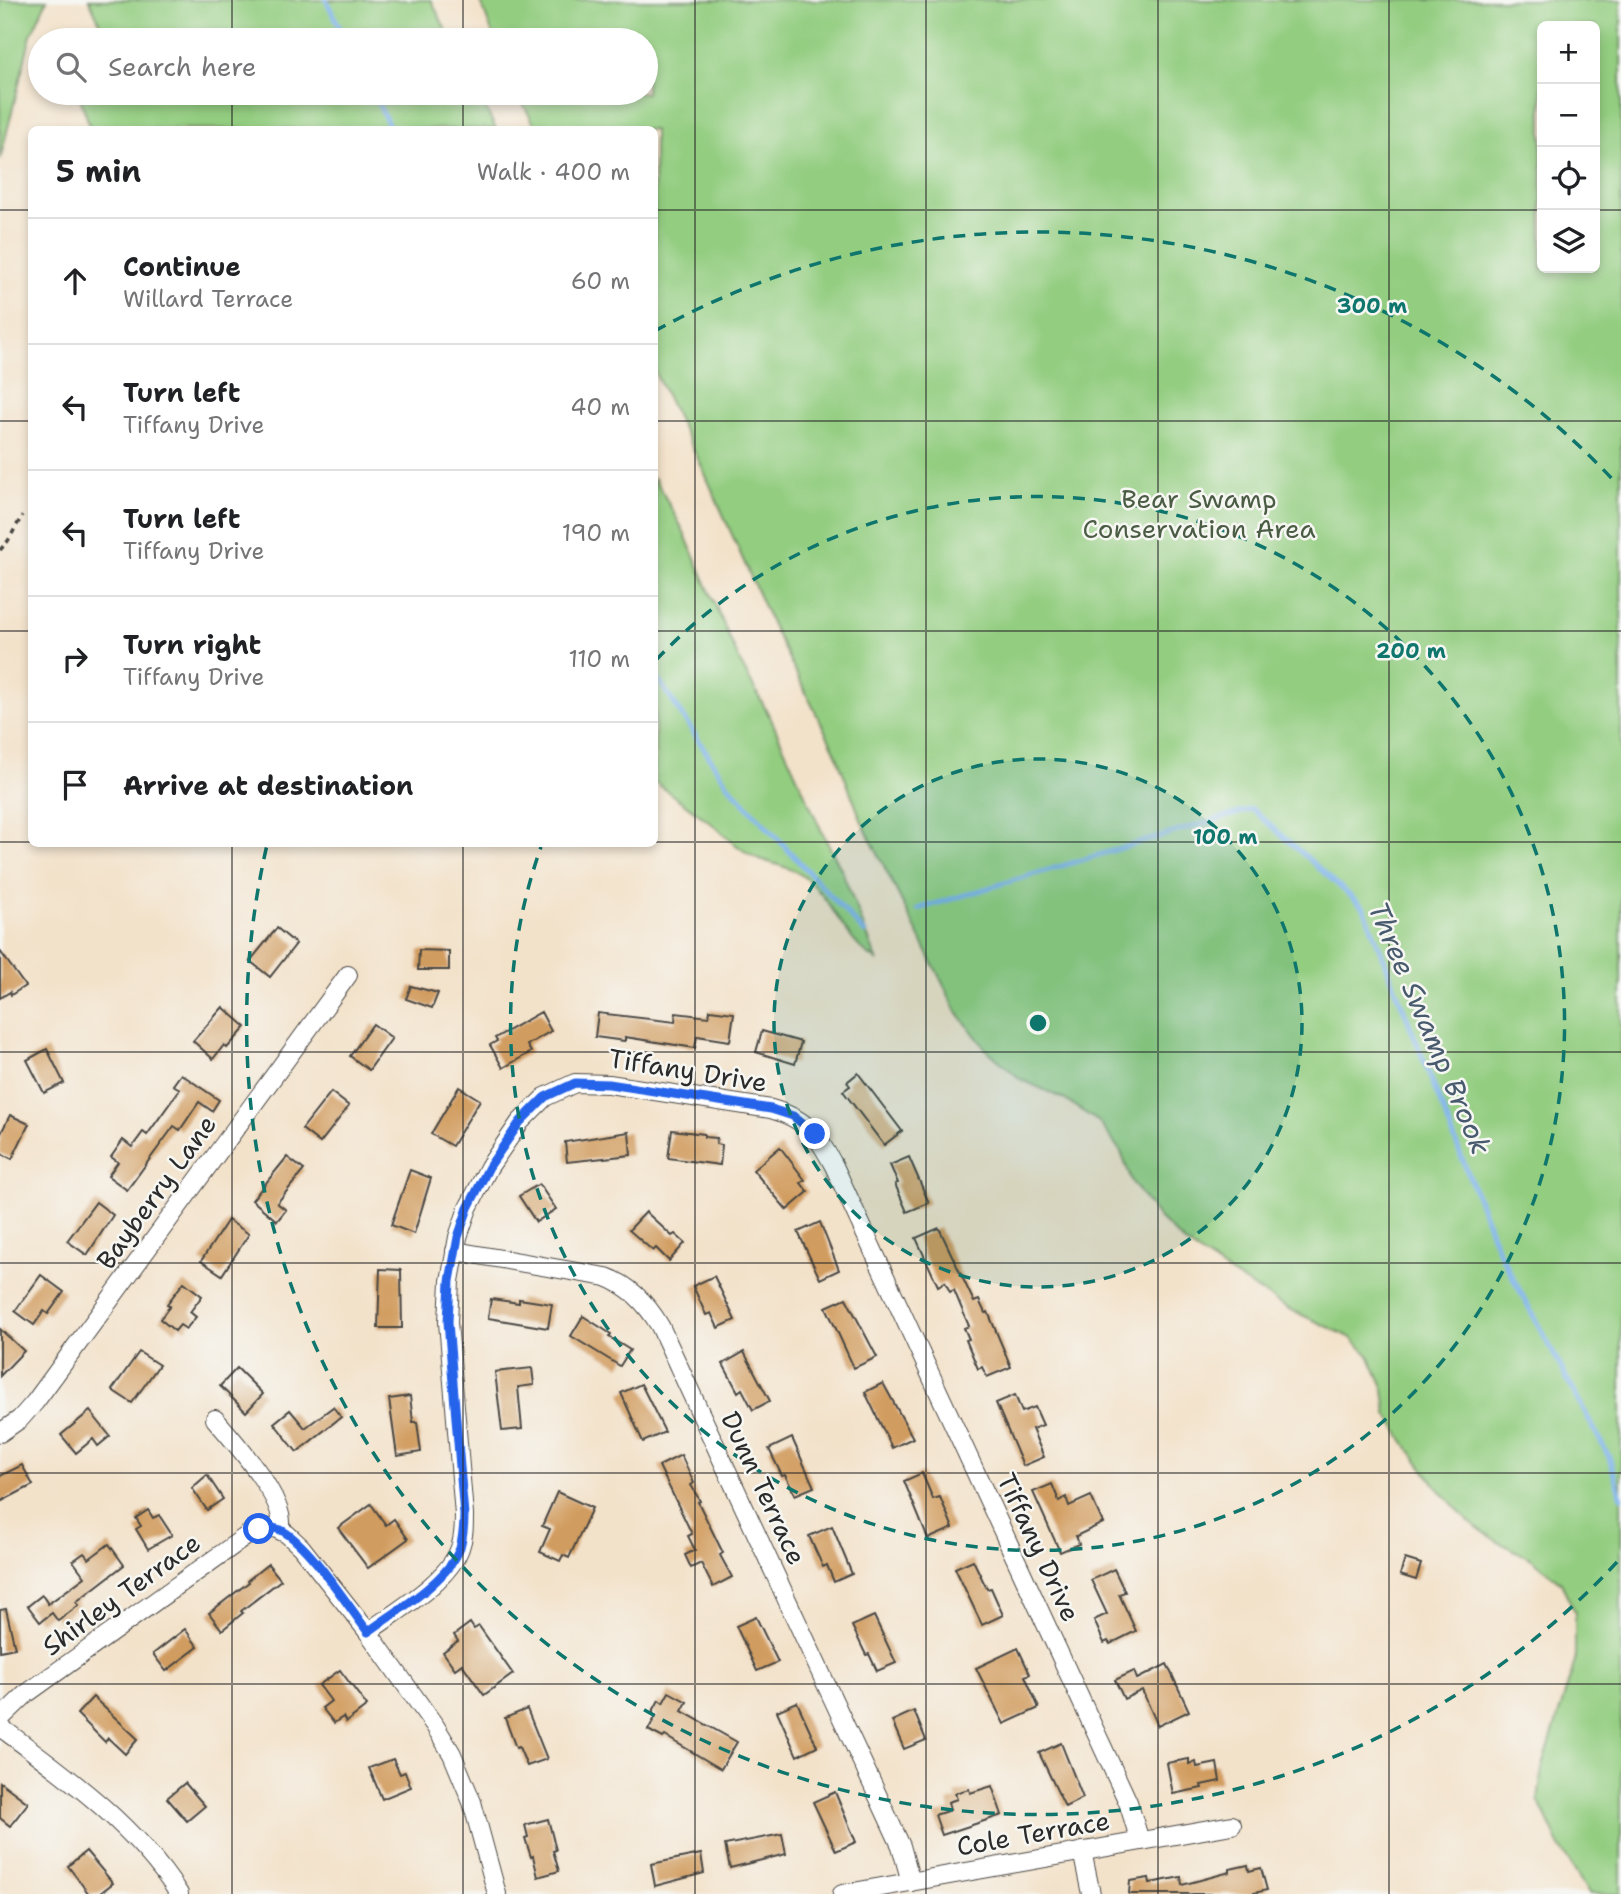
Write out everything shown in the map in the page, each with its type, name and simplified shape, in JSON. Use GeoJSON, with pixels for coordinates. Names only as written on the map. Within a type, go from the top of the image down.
{"type":"FeatureCollection","features":[{"type":"Feature","properties":{"kind":"street","name":"Bayberry Lane"},"geometry":{"type":"LineString","coordinates":[[0,1433],[20,1419],[35,1402],[348,975]]}},
{"type":"Feature","properties":{"kind":"street","name":"Tiffany Drive"},"geometry":{"type":"LineString","coordinates":[[368,1632],[443,1573],[456,1556],[463,1536],[464,1504],[448,1322],[450,1281],[455,1251],[468,1208],[497,1154],[528,1113],[545,1097],[575,1083],[609,1084],[759,1106],[793,1116],[809,1127],[827,1153],[1128,1802],[1140,1841]]}},
{"type":"Feature","properties":{"kind":"street","name":"Dunn Terrace"},"geometry":{"type":"LineString","coordinates":[[455,1251],[606,1277],[625,1286],[649,1308],[660,1326],[901,1846],[911,1882]]}},
{"type":"Feature","properties":{"kind":"street"},"geometry":{"type":"LineString","coordinates":[[215,1419],[249,1461],[276,1502],[282,1516],[280,1530],[294,1539],[312,1558],[368,1632],[452,1754],[477,1818],[497,1894]]}},
{"type":"Feature","properties":{"kind":"street","name":"Shirley Terrace"},"geometry":{"type":"LineString","coordinates":[[0,1719],[26,1694],[249,1534],[265,1528],[280,1530]]}},
{"type":"Feature","properties":{"kind":"street"},"geometry":{"type":"LineString","coordinates":[[0,1727],[83,1791],[131,1835],[152,1857],[179,1894]]}},
{"type":"Feature","properties":{"kind":"street","name":"Cole Terrace"},"geometry":{"type":"LineString","coordinates":[[842,1894],[1232,1825]]}},
{"type":"Feature","properties":{"kind":"street"},"geometry":{"type":"LineString","coordinates":[[1082,1851],[1091,1894]]}},
{"type":"Feature","properties":{"kind":"path"},"geometry":{"type":"LineString","coordinates":[[0,550],[22,516]]}},
{"type":"Feature","properties":{"kind":"green space"},"geometry":{"type":"Polygon","coordinates":[[[0,0],[47,0],[34,28],[28,28],[28,47],[0,160],[0,0]]]}},
{"type":"Feature","properties":{"kind":"green space"},"geometry":{"type":"Polygon","coordinates":[[[89,0],[431,0],[445,28],[98,28],[99,21],[89,0]]]}},
{"type":"Feature","properties":{"kind":"green space","name":"Bear Swamp Conservation Area"},"geometry":{"type":"Polygon","coordinates":[[[480,0],[1621,0],[1621,1894],[1589,1894],[1559,1845],[1538,1800],[1542,1769],[1575,1661],[1575,1612],[1561,1583],[1532,1559],[1498,1542],[1468,1521],[1437,1487],[1387,1414],[1384,1389],[1369,1355],[1350,1337],[1289,1309],[1185,1243],[1159,1218],[1132,1182],[1121,1152],[1099,1122],[1062,1098],[1020,1079],[986,1049],[957,1012],[862,822],[834,749],[772,625],[702,467],[658,379],[658,126],[535,126],[524,105],[658,105],[658,28],[490,28],[480,0]]]}},
{"type":"Feature","properties":{"kind":"green space"},"geometry":{"type":"Polygon","coordinates":[[[82,105],[484,105],[494,126],[90,126],[82,105]]]}},
{"type":"Feature","properties":{"kind":"green space"},"geometry":{"type":"Polygon","coordinates":[[[658,484],[682,528],[739,660],[771,719],[841,869],[877,960],[855,942],[810,882],[793,870],[747,853],[658,784],[658,484]]]}},
{"type":"Feature","properties":{"kind":"building"},"geometry":{"type":"Polygon","coordinates":[[[277,928],[296,944],[270,977],[250,961],[277,928]]]}},
{"type":"Feature","properties":{"kind":"building"},"geometry":{"type":"Polygon","coordinates":[[[419,950],[449,951],[449,970],[418,970],[419,950]]]}},
{"type":"Feature","properties":{"kind":"building"},"geometry":{"type":"Polygon","coordinates":[[[0,951],[25,986],[0,998],[0,951]]]}},
{"type":"Feature","properties":{"kind":"building"},"geometry":{"type":"Polygon","coordinates":[[[411,986],[438,993],[432,1008],[406,999],[411,986]]]}},
{"type":"Feature","properties":{"kind":"building"},"geometry":{"type":"Polygon","coordinates":[[[223,1007],[246,1027],[227,1048],[224,1045],[213,1059],[193,1041],[223,1007]]]}},
{"type":"Feature","properties":{"kind":"building"},"geometry":{"type":"Polygon","coordinates":[[[710,1010],[734,1013],[730,1041],[697,1036],[695,1048],[625,1037],[625,1041],[595,1037],[598,1013],[675,1022],[676,1013],[709,1017],[710,1010]]]}},
{"type":"Feature","properties":{"kind":"building"},"geometry":{"type":"Polygon","coordinates":[[[541,1012],[551,1031],[527,1045],[531,1052],[503,1068],[490,1045],[497,1041],[495,1038],[541,1012]]]}},
{"type":"Feature","properties":{"kind":"building"},"geometry":{"type":"Polygon","coordinates":[[[373,1024],[392,1038],[369,1070],[350,1056],[373,1024]]]}},
{"type":"Feature","properties":{"kind":"building"},"geometry":{"type":"Polygon","coordinates":[[[762,1031],[801,1042],[795,1064],[756,1052],[762,1031]]]}},
{"type":"Feature","properties":{"kind":"building"},"geometry":{"type":"Polygon","coordinates":[[[47,1049],[64,1083],[44,1093],[27,1060],[47,1049]]]}},
{"type":"Feature","properties":{"kind":"building"},"geometry":{"type":"Polygon","coordinates":[[[858,1073],[902,1131],[884,1145],[843,1091],[850,1086],[847,1082],[858,1073]]]}},
{"type":"Feature","properties":{"kind":"building"},"geometry":{"type":"Polygon","coordinates":[[[181,1074],[219,1100],[212,1111],[199,1102],[180,1130],[174,1126],[127,1190],[108,1176],[118,1162],[111,1157],[123,1140],[132,1147],[143,1132],[147,1135],[180,1089],[173,1085],[181,1074]]]}},
{"type":"Feature","properties":{"kind":"building"},"geometry":{"type":"Polygon","coordinates":[[[459,1087],[480,1100],[452,1146],[431,1134],[459,1087]]]}},
{"type":"Feature","properties":{"kind":"building"},"geometry":{"type":"Polygon","coordinates":[[[331,1092],[349,1106],[320,1143],[302,1129],[331,1092]]]}},
{"type":"Feature","properties":{"kind":"building"},"geometry":{"type":"Polygon","coordinates":[[[10,1115],[29,1124],[12,1159],[0,1153],[0,1135],[10,1115]]]}},
{"type":"Feature","properties":{"kind":"building"},"geometry":{"type":"Polygon","coordinates":[[[672,1130],[717,1138],[716,1144],[722,1145],[720,1165],[668,1158],[672,1130]]]}},
{"type":"Feature","properties":{"kind":"building"},"geometry":{"type":"Polygon","coordinates":[[[629,1132],[631,1155],[567,1162],[565,1142],[629,1132]]]}},
{"type":"Feature","properties":{"kind":"building"},"geometry":{"type":"Polygon","coordinates":[[[780,1147],[805,1180],[801,1183],[808,1192],[787,1210],[753,1170],[780,1147]]]}},
{"type":"Feature","properties":{"kind":"building"},"geometry":{"type":"Polygon","coordinates":[[[287,1157],[304,1170],[277,1203],[286,1210],[277,1221],[252,1200],[287,1157]]]}},
{"type":"Feature","properties":{"kind":"building"},"geometry":{"type":"Polygon","coordinates":[[[909,1157],[929,1203],[907,1212],[890,1165],[909,1157]]]}},
{"type":"Feature","properties":{"kind":"building"},"geometry":{"type":"Polygon","coordinates":[[[410,1170],[431,1178],[414,1234],[391,1225],[410,1170]]]}},
{"type":"Feature","properties":{"kind":"building"},"geometry":{"type":"Polygon","coordinates":[[[539,1184],[556,1209],[536,1222],[519,1196],[539,1184]]]}},
{"type":"Feature","properties":{"kind":"building"},"geometry":{"type":"Polygon","coordinates":[[[96,1202],[113,1215],[87,1255],[67,1241],[96,1202]]]}},
{"type":"Feature","properties":{"kind":"building"},"geometry":{"type":"Polygon","coordinates":[[[646,1212],[672,1236],[675,1234],[685,1243],[669,1261],[656,1248],[653,1251],[629,1230],[646,1212]]]}},
{"type":"Feature","properties":{"kind":"building"},"geometry":{"type":"Polygon","coordinates":[[[228,1220],[249,1234],[222,1275],[201,1261],[228,1220]]]}},
{"type":"Feature","properties":{"kind":"building"},"geometry":{"type":"Polygon","coordinates":[[[820,1222],[839,1270],[820,1279],[798,1232],[820,1222]]]}},
{"type":"Feature","properties":{"kind":"building"},"geometry":{"type":"Polygon","coordinates":[[[939,1228],[974,1302],[979,1300],[985,1313],[988,1312],[1011,1367],[987,1377],[982,1367],[978,1369],[966,1340],[969,1339],[964,1328],[969,1326],[954,1290],[950,1292],[945,1282],[938,1286],[916,1238],[939,1228]]]}},
{"type":"Feature","properties":{"kind":"building"},"geometry":{"type":"Polygon","coordinates":[[[380,1269],[401,1270],[402,1328],[378,1328],[380,1269]]]}},
{"type":"Feature","properties":{"kind":"building"},"geometry":{"type":"Polygon","coordinates":[[[41,1275],[64,1292],[48,1314],[44,1311],[34,1325],[15,1311],[41,1275]]]}},
{"type":"Feature","properties":{"kind":"building"},"geometry":{"type":"Polygon","coordinates":[[[714,1276],[735,1320],[718,1328],[711,1313],[706,1315],[693,1286],[714,1276]]]}},
{"type":"Feature","properties":{"kind":"building"},"geometry":{"type":"Polygon","coordinates":[[[184,1282],[202,1296],[190,1312],[196,1317],[186,1329],[180,1325],[175,1331],[160,1319],[170,1306],[167,1304],[184,1282]]]}},
{"type":"Feature","properties":{"kind":"building"},"geometry":{"type":"Polygon","coordinates":[[[846,1298],[877,1357],[854,1368],[826,1307],[846,1298]]]}},
{"type":"Feature","properties":{"kind":"building"},"geometry":{"type":"Polygon","coordinates":[[[491,1299],[519,1303],[519,1299],[552,1304],[548,1328],[488,1318],[491,1299]]]}},
{"type":"Feature","properties":{"kind":"building"},"geometry":{"type":"Polygon","coordinates":[[[583,1316],[630,1350],[620,1366],[571,1336],[583,1316]]]}},
{"type":"Feature","properties":{"kind":"building"},"geometry":{"type":"Polygon","coordinates":[[[0,1329],[24,1351],[0,1376],[0,1329]]]}},
{"type":"Feature","properties":{"kind":"building"},"geometry":{"type":"Polygon","coordinates":[[[139,1352],[159,1365],[132,1403],[112,1390],[139,1352]]]}},
{"type":"Feature","properties":{"kind":"building"},"geometry":{"type":"Polygon","coordinates":[[[744,1352],[770,1401],[753,1410],[742,1389],[738,1392],[723,1364],[744,1352]]]}},
{"type":"Feature","properties":{"kind":"building"},"geometry":{"type":"Polygon","coordinates":[[[237,1368],[263,1394],[246,1412],[220,1386],[237,1368]]]}},
{"type":"Feature","properties":{"kind":"building"},"geometry":{"type":"Polygon","coordinates":[[[532,1368],[534,1385],[518,1387],[522,1429],[502,1431],[495,1372],[532,1368]]]}},
{"type":"Feature","properties":{"kind":"building"},"geometry":{"type":"Polygon","coordinates":[[[883,1383],[913,1438],[892,1448],[865,1392],[883,1383]]]}},
{"type":"Feature","properties":{"kind":"building"},"geometry":{"type":"Polygon","coordinates":[[[641,1384],[665,1432],[643,1442],[621,1393],[641,1384]]]}},
{"type":"Feature","properties":{"kind":"building"},"geometry":{"type":"Polygon","coordinates":[[[1015,1395],[1022,1412],[1035,1407],[1043,1425],[1032,1429],[1044,1457],[1023,1466],[996,1403],[1015,1395]]]}},
{"type":"Feature","properties":{"kind":"building"},"geometry":{"type":"Polygon","coordinates":[[[410,1396],[421,1452],[397,1456],[389,1399],[410,1396]]]}},
{"type":"Feature","properties":{"kind":"building"},"geometry":{"type":"Polygon","coordinates":[[[333,1407],[341,1417],[297,1452],[274,1423],[290,1410],[305,1428],[333,1407]]]}},
{"type":"Feature","properties":{"kind":"building"},"geometry":{"type":"Polygon","coordinates":[[[90,1411],[110,1436],[98,1446],[93,1439],[76,1453],[61,1435],[90,1411]]]}},
{"type":"Feature","properties":{"kind":"building"},"geometry":{"type":"Polygon","coordinates":[[[792,1438],[814,1487],[795,1495],[769,1449],[792,1438]]]}},
{"type":"Feature","properties":{"kind":"building"},"geometry":{"type":"Polygon","coordinates":[[[681,1455],[694,1483],[691,1485],[700,1501],[698,1502],[723,1553],[720,1555],[732,1577],[713,1587],[701,1563],[691,1568],[685,1555],[695,1550],[688,1536],[692,1534],[659,1466],[681,1455]]]}},
{"type":"Feature","properties":{"kind":"building"},"geometry":{"type":"Polygon","coordinates":[[[22,1465],[33,1485],[0,1502],[0,1476],[22,1465]]]}},
{"type":"Feature","properties":{"kind":"building"},"geometry":{"type":"Polygon","coordinates":[[[922,1473],[933,1499],[940,1497],[953,1528],[928,1539],[904,1481],[922,1473]]]}},
{"type":"Feature","properties":{"kind":"building"},"geometry":{"type":"Polygon","coordinates":[[[207,1475],[223,1499],[207,1510],[192,1488],[207,1475]]]}},
{"type":"Feature","properties":{"kind":"building"},"geometry":{"type":"Polygon","coordinates":[[[1052,1484],[1059,1501],[1066,1497],[1069,1506],[1091,1496],[1103,1523],[1076,1536],[1079,1544],[1060,1552],[1033,1492],[1052,1484]]]}},
{"type":"Feature","properties":{"kind":"building"},"geometry":{"type":"Polygon","coordinates":[[[557,1492],[592,1508],[569,1558],[563,1555],[560,1561],[540,1552],[550,1529],[542,1526],[557,1492]]]}},
{"type":"Feature","properties":{"kind":"building"},"geometry":{"type":"Polygon","coordinates":[[[371,1504],[386,1525],[394,1519],[408,1539],[368,1568],[338,1528],[371,1504]]]}},
{"type":"Feature","properties":{"kind":"building"},"geometry":{"type":"Polygon","coordinates":[[[148,1510],[153,1518],[159,1515],[172,1535],[148,1549],[136,1529],[141,1526],[136,1518],[148,1510]]]}},
{"type":"Feature","properties":{"kind":"building"},"geometry":{"type":"Polygon","coordinates":[[[832,1526],[852,1574],[834,1582],[827,1565],[823,1567],[809,1536],[832,1526]]]}},
{"type":"Feature","properties":{"kind":"building"},"geometry":{"type":"Polygon","coordinates":[[[109,1544],[124,1565],[76,1602],[79,1605],[58,1621],[52,1613],[40,1622],[28,1606],[42,1595],[48,1604],[85,1577],[73,1561],[84,1553],[89,1559],[109,1544]]]}},
{"type":"Feature","properties":{"kind":"building"},"geometry":{"type":"Polygon","coordinates":[[[1405,1559],[1421,1564],[1416,1580],[1400,1575],[1405,1559]]]}},
{"type":"Feature","properties":{"kind":"building"},"geometry":{"type":"Polygon","coordinates":[[[973,1560],[987,1589],[991,1588],[1003,1615],[982,1625],[955,1568],[973,1560]]]}},
{"type":"Feature","properties":{"kind":"building"},"geometry":{"type":"Polygon","coordinates":[[[268,1564],[281,1580],[241,1611],[243,1613],[222,1630],[209,1613],[268,1564]]]}},
{"type":"Feature","properties":{"kind":"building"},"geometry":{"type":"Polygon","coordinates":[[[1114,1569],[1125,1592],[1119,1594],[1136,1631],[1110,1644],[1108,1641],[1104,1643],[1094,1620],[1107,1614],[1091,1580],[1114,1569]]]}},
{"type":"Feature","properties":{"kind":"building"},"geometry":{"type":"Polygon","coordinates":[[[6,1609],[15,1648],[0,1651],[0,1610],[6,1609]]]}},
{"type":"Feature","properties":{"kind":"building"},"geometry":{"type":"Polygon","coordinates":[[[874,1616],[896,1663],[877,1671],[852,1626],[874,1616]]]}},
{"type":"Feature","properties":{"kind":"building"},"geometry":{"type":"Polygon","coordinates":[[[756,1617],[778,1662],[757,1671],[736,1626],[756,1617]]]}},
{"type":"Feature","properties":{"kind":"building"},"geometry":{"type":"Polygon","coordinates":[[[470,1623],[474,1629],[479,1626],[513,1674],[484,1695],[462,1664],[455,1669],[443,1652],[458,1641],[454,1635],[470,1623]]]}},
{"type":"Feature","properties":{"kind":"building"},"geometry":{"type":"Polygon","coordinates":[[[185,1629],[198,1647],[166,1671],[153,1654],[185,1629]]]}},
{"type":"Feature","properties":{"kind":"building"},"geometry":{"type":"Polygon","coordinates":[[[1018,1648],[1030,1674],[1025,1676],[1039,1708],[1004,1724],[976,1668],[1018,1648]]]}},
{"type":"Feature","properties":{"kind":"building"},"geometry":{"type":"Polygon","coordinates":[[[1167,1664],[1189,1711],[1158,1726],[1142,1690],[1124,1699],[1115,1680],[1134,1671],[1137,1679],[1167,1664]]]}},
{"type":"Feature","properties":{"kind":"building"},"geometry":{"type":"Polygon","coordinates":[[[340,1670],[367,1706],[346,1722],[343,1717],[334,1723],[322,1708],[331,1701],[319,1685],[340,1670]]]}},
{"type":"Feature","properties":{"kind":"building"},"geometry":{"type":"Polygon","coordinates":[[[669,1692],[687,1702],[682,1711],[737,1742],[721,1769],[665,1736],[663,1738],[648,1730],[656,1716],[652,1713],[659,1700],[663,1703],[669,1692]]]}},
{"type":"Feature","properties":{"kind":"building"},"geometry":{"type":"Polygon","coordinates":[[[93,1697],[138,1739],[125,1754],[108,1738],[105,1742],[77,1714],[93,1697]]]}},
{"type":"Feature","properties":{"kind":"building"},"geometry":{"type":"Polygon","coordinates":[[[797,1702],[817,1746],[797,1756],[777,1711],[797,1702]]]}},
{"type":"Feature","properties":{"kind":"building"},"geometry":{"type":"Polygon","coordinates":[[[527,1709],[547,1759],[527,1766],[519,1747],[516,1748],[505,1718],[527,1709]]]}},
{"type":"Feature","properties":{"kind":"building"},"geometry":{"type":"Polygon","coordinates":[[[914,1711],[926,1740],[904,1749],[892,1721],[914,1711]]]}},
{"type":"Feature","properties":{"kind":"building"},"geometry":{"type":"Polygon","coordinates":[[[1061,1743],[1083,1798],[1065,1807],[1039,1753],[1061,1743]]]}},
{"type":"Feature","properties":{"kind":"building"},"geometry":{"type":"Polygon","coordinates":[[[393,1759],[400,1774],[405,1772],[411,1787],[382,1799],[369,1768],[393,1759]]]}},
{"type":"Feature","properties":{"kind":"building"},"geometry":{"type":"Polygon","coordinates":[[[1189,1759],[1189,1764],[1196,1762],[1197,1767],[1217,1763],[1220,1781],[1173,1794],[1167,1763],[1189,1759]]]}},
{"type":"Feature","properties":{"kind":"building"},"geometry":{"type":"Polygon","coordinates":[[[0,1782],[28,1803],[10,1826],[0,1818],[0,1782]]]}},
{"type":"Feature","properties":{"kind":"building"},"geometry":{"type":"Polygon","coordinates":[[[185,1783],[205,1806],[187,1821],[167,1798],[185,1783]]]}},
{"type":"Feature","properties":{"kind":"building"},"geometry":{"type":"Polygon","coordinates":[[[992,1786],[1002,1815],[942,1835],[935,1815],[950,1810],[948,1802],[957,1799],[955,1793],[969,1789],[970,1793],[992,1786]]]}},
{"type":"Feature","properties":{"kind":"building"},"geometry":{"type":"Polygon","coordinates":[[[835,1792],[856,1842],[836,1851],[813,1802],[835,1792]]]}},
{"type":"Feature","properties":{"kind":"building"},"geometry":{"type":"Polygon","coordinates":[[[548,1819],[559,1871],[538,1877],[525,1838],[528,1837],[525,1825],[548,1819]]]}},
{"type":"Feature","properties":{"kind":"building"},"geometry":{"type":"Polygon","coordinates":[[[782,1834],[786,1854],[730,1868],[725,1845],[782,1834]]]}},
{"type":"Feature","properties":{"kind":"building"},"geometry":{"type":"Polygon","coordinates":[[[86,1851],[113,1883],[99,1894],[89,1894],[68,1866],[86,1851]]]}},
{"type":"Feature","properties":{"kind":"building"},"geometry":{"type":"Polygon","coordinates":[[[701,1854],[704,1873],[655,1886],[651,1864],[701,1854]]]}},
{"type":"Feature","properties":{"kind":"building"},"geometry":{"type":"Polygon","coordinates":[[[1248,1865],[1249,1871],[1261,1868],[1267,1890],[1250,1894],[1129,1894],[1130,1881],[1149,1878],[1150,1883],[1181,1877],[1182,1885],[1248,1865]]]}},
{"type":"Feature","properties":{"kind":"waterway","name":"Three Swamp Brook"},"geometry":{"type":"LineString","coordinates":[[326,0],[340,28]]}},
{"type":"Feature","properties":{"kind":"waterway","name":"Three Swamp Brook"},"geometry":{"type":"LineString","coordinates":[[379,105],[389,126]]}},
{"type":"Feature","properties":{"kind":"waterway","name":"Three Swamp Brook"},"geometry":{"type":"LineString","coordinates":[[658,679],[728,785],[865,933]]}},
{"type":"Feature","properties":{"kind":"waterway","name":"Three Swamp Brook"},"geometry":{"type":"LineString","coordinates":[[918,909],[1252,809],[1364,908],[1498,1250],[1609,1457],[1621,1497]]}},
{"type":"Feature","properties":{"kind":"route"},"geometry":{"type":"LineString","coordinates":[[259,1529],[270,1527],[280,1530],[297,1542],[368,1632],[427,1588],[451,1565],[463,1536],[464,1515],[448,1322],[455,1251],[468,1208],[481,1180],[520,1122],[545,1097],[575,1083],[609,1084],[759,1106],[793,1116],[815,1134]]}}]}
